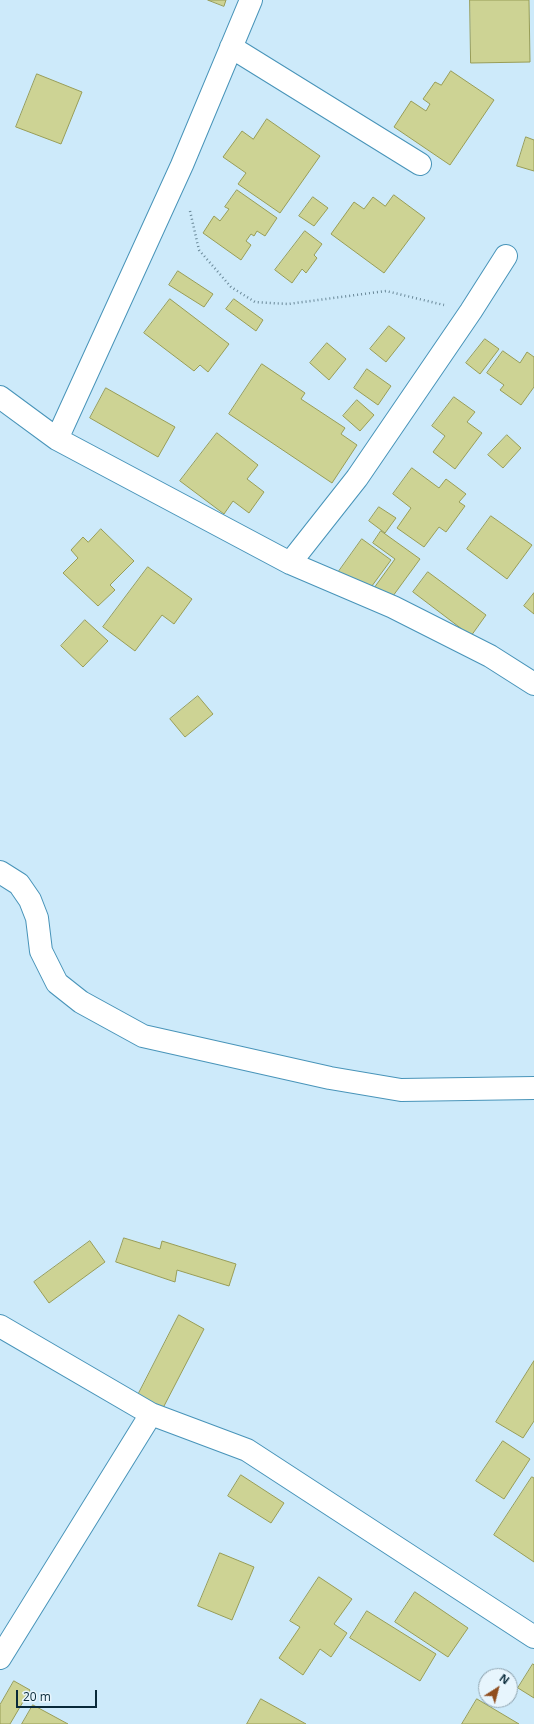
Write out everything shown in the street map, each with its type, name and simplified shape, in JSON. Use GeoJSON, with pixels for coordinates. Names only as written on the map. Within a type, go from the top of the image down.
{"type":"FeatureCollection","features":[{"type":"Feature","properties":{"kind":"street"},"geometry":{"type":"LineString","coordinates":[[57,439],[182,165],[251,0]]}},
{"type":"Feature","properties":{"kind":"street"},"geometry":{"type":"LineString","coordinates":[[231,47],[420,164]]}},
{"type":"Feature","properties":{"kind":"street"},"geometry":{"type":"LineString","coordinates":[[290,563],[357,478],[471,311],[506,256]]}},
{"type":"Feature","properties":{"kind":"street"},"geometry":{"type":"LineString","coordinates":[[0,397],[57,439],[290,563],[393,608],[490,656],[534,684]]}},
{"type":"Feature","properties":{"kind":"street"},"geometry":{"type":"LineString","coordinates":[[0,872],[19,884],[30,900],[37,918],[41,951],[57,983],[81,1002],[143,1036],[330,1078],[401,1090],[534,1088]]}},
{"type":"Feature","properties":{"kind":"street"},"geometry":{"type":"LineString","coordinates":[[0,1326],[151,1414],[247,1450],[534,1637]]}},
{"type":"Feature","properties":{"kind":"street"},"geometry":{"type":"LineString","coordinates":[[0,1658],[151,1414]]}},
{"type":"Feature","properties":{"kind":"path"},"geometry":{"type":"LineString","coordinates":[[189,204],[192,227],[199,250],[231,287],[255,302],[288,304],[386,291],[471,311]]}},
{"type":"Feature","properties":{"kind":"building"},"geometry":{"type":"Polygon","coordinates":[[[208,0],[226,0],[224,6],[208,0]]]}},
{"type":"Feature","properties":{"kind":"building"},"geometry":{"type":"Polygon","coordinates":[[[470,0],[529,0],[530,62],[471,63],[470,0]]]}},
{"type":"Feature","properties":{"kind":"building"},"geometry":{"type":"Polygon","coordinates":[[[451,71],[494,100],[450,165],[394,127],[411,101],[426,111],[430,104],[423,99],[435,82],[441,85],[451,71]]]}},
{"type":"Feature","properties":{"kind":"building"},"geometry":{"type":"Polygon","coordinates":[[[37,74],[82,92],[61,144],[16,127],[37,74]]]}},
{"type":"Feature","properties":{"kind":"building"},"geometry":{"type":"Polygon","coordinates":[[[267,119],[320,156],[280,213],[238,184],[246,173],[223,157],[242,131],[253,139],[267,119]]]}},
{"type":"Feature","properties":{"kind":"building"},"geometry":{"type":"Polygon","coordinates":[[[526,137],[534,140],[534,171],[517,166],[526,137]]]}},
{"type":"Feature","properties":{"kind":"building"},"geometry":{"type":"Polygon","coordinates":[[[237,190],[277,218],[265,236],[257,231],[254,236],[251,234],[246,241],[251,245],[241,260],[203,233],[214,216],[220,221],[229,209],[225,207],[237,190]]]}},
{"type":"Feature","properties":{"kind":"building"},"geometry":{"type":"Polygon","coordinates":[[[394,195],[425,218],[384,273],[331,234],[354,202],[364,209],[373,197],[385,206],[394,195]]]}},
{"type":"Feature","properties":{"kind":"building"},"geometry":{"type":"Polygon","coordinates":[[[313,197],[328,208],[314,226],[299,216],[313,197]]]}},
{"type":"Feature","properties":{"kind":"building"},"geometry":{"type":"Polygon","coordinates":[[[305,231],[322,244],[314,255],[317,258],[306,273],[302,269],[292,283],[275,270],[305,231]]]}},
{"type":"Feature","properties":{"kind":"building"},"geometry":{"type":"Polygon","coordinates":[[[178,271],[213,294],[204,307],[169,285],[178,271]]]}},
{"type":"Feature","properties":{"kind":"building"},"geometry":{"type":"Polygon","coordinates":[[[170,299],[229,344],[208,372],[200,365],[194,371],[144,333],[170,299]]]}},
{"type":"Feature","properties":{"kind":"building"},"geometry":{"type":"Polygon","coordinates":[[[234,299],[263,320],[256,331],[226,309],[234,299]]]}},
{"type":"Feature","properties":{"kind":"building"},"geometry":{"type":"Polygon","coordinates":[[[389,326],[405,338],[386,362],[370,349],[389,326]]]}},
{"type":"Feature","properties":{"kind":"building"},"geometry":{"type":"Polygon","coordinates":[[[485,339],[499,349],[480,374],[466,363],[485,339]]]}},
{"type":"Feature","properties":{"kind":"building"},"geometry":{"type":"Polygon","coordinates":[[[327,343],[346,359],[329,380],[310,363],[327,343]]]}},
{"type":"Feature","properties":{"kind":"building"},"geometry":{"type":"Polygon","coordinates":[[[503,351],[520,363],[527,352],[534,357],[534,387],[521,405],[500,390],[504,385],[487,373],[503,351]]]}},
{"type":"Feature","properties":{"kind":"building"},"geometry":{"type":"Polygon","coordinates":[[[262,364],[305,393],[301,399],[345,428],[341,434],[357,445],[332,483],[229,414],[262,364]]]}},
{"type":"Feature","properties":{"kind":"building"},"geometry":{"type":"Polygon","coordinates":[[[367,369],[391,386],[378,405],[354,388],[367,369]]]}},
{"type":"Feature","properties":{"kind":"building"},"geometry":{"type":"Polygon","coordinates":[[[106,388],[175,427],[158,457],[90,418],[106,388]]]}},
{"type":"Feature","properties":{"kind":"building"},"geometry":{"type":"Polygon","coordinates":[[[454,397],[475,412],[467,422],[482,433],[455,469],[433,452],[445,436],[432,426],[454,397]]]}},
{"type":"Feature","properties":{"kind":"building"},"geometry":{"type":"Polygon","coordinates":[[[357,400],[374,415],[360,431],[343,416],[357,400]]]}},
{"type":"Feature","properties":{"kind":"building"},"geometry":{"type":"Polygon","coordinates":[[[217,433],[258,465],[247,479],[264,492],[249,513],[233,501],[224,514],[180,481],[217,433]]]}},
{"type":"Feature","properties":{"kind":"building"},"geometry":{"type":"Polygon","coordinates":[[[507,435],[521,448],[503,468],[488,455],[507,435]]]}},
{"type":"Feature","properties":{"kind":"building"},"geometry":{"type":"Polygon","coordinates":[[[412,468],[439,488],[446,479],[466,494],[459,502],[465,506],[446,532],[439,527],[424,547],[397,528],[411,508],[393,494],[412,468]]]}},
{"type":"Feature","properties":{"kind":"building"},"geometry":{"type":"Polygon","coordinates":[[[379,507],[396,518],[385,533],[369,521],[379,507]]]}},
{"type":"Feature","properties":{"kind":"building"},"geometry":{"type":"Polygon","coordinates":[[[491,516],[532,545],[507,579],[467,549],[491,516]]]}},
{"type":"Feature","properties":{"kind":"building"},"geometry":{"type":"Polygon","coordinates":[[[101,529],[134,561],[110,585],[115,590],[98,606],[63,573],[78,558],[71,550],[83,537],[88,542],[101,529]]]}},
{"type":"Feature","properties":{"kind":"building"},"geometry":{"type":"Polygon","coordinates":[[[381,531],[420,559],[390,600],[374,588],[395,559],[373,543],[381,531]]]}},
{"type":"Feature","properties":{"kind":"building"},"geometry":{"type":"Polygon","coordinates":[[[362,539],[391,560],[366,594],[337,574],[362,539]]]}},
{"type":"Feature","properties":{"kind":"building"},"geometry":{"type":"Polygon","coordinates":[[[148,567],[192,599],[174,624],[162,615],[135,651],[103,627],[148,567]]]}},
{"type":"Feature","properties":{"kind":"building"},"geometry":{"type":"Polygon","coordinates":[[[428,572],[486,615],[471,636],[413,592],[428,572]]]}},
{"type":"Feature","properties":{"kind":"building"},"geometry":{"type":"Polygon","coordinates":[[[534,593],[534,614],[524,606],[534,593]]]}},
{"type":"Feature","properties":{"kind":"building"},"geometry":{"type":"Polygon","coordinates":[[[85,620],[108,641],[83,667],[61,646],[85,620]]]}},
{"type":"Feature","properties":{"kind":"building"},"geometry":{"type":"Polygon","coordinates":[[[198,696],[213,714],[185,737],[170,719],[198,696]]]}},
{"type":"Feature","properties":{"kind":"building"},"geometry":{"type":"Polygon","coordinates":[[[124,1238],[160,1249],[162,1241],[236,1264],[229,1286],[177,1270],[175,1282],[116,1262],[124,1238]]]}},
{"type":"Feature","properties":{"kind":"building"},"geometry":{"type":"Polygon","coordinates":[[[90,1241],[105,1262],[49,1303],[34,1282],[90,1241]]]}},
{"type":"Feature","properties":{"kind":"building"},"geometry":{"type":"Polygon","coordinates":[[[179,1315],[204,1329],[163,1408],[138,1395],[179,1315]]]}},
{"type":"Feature","properties":{"kind":"building"},"geometry":{"type":"Polygon","coordinates":[[[534,1361],[534,1421],[523,1438],[496,1422],[534,1361]]]}},
{"type":"Feature","properties":{"kind":"building"},"geometry":{"type":"Polygon","coordinates":[[[503,1441],[530,1459],[504,1499],[476,1481],[503,1441]]]}},
{"type":"Feature","properties":{"kind":"building"},"geometry":{"type":"Polygon","coordinates":[[[241,1475],[284,1503],[271,1523],[228,1496],[241,1475]]]}},
{"type":"Feature","properties":{"kind":"building"},"geometry":{"type":"Polygon","coordinates":[[[532,1477],[534,1478],[534,1562],[494,1535],[532,1477]]]}},
{"type":"Feature","properties":{"kind":"building"},"geometry":{"type":"Polygon","coordinates":[[[220,1553],[254,1567],[232,1620],[198,1606],[220,1553]]]}},
{"type":"Feature","properties":{"kind":"building"},"geometry":{"type":"Polygon","coordinates":[[[319,1577],[352,1599],[334,1624],[347,1633],[331,1657],[320,1649],[303,1675],[279,1658],[300,1627],[290,1621],[319,1577]]]}},
{"type":"Feature","properties":{"kind":"building"},"geometry":{"type":"Polygon","coordinates":[[[415,1592],[468,1628],[448,1657],[395,1622],[415,1592]]]}},
{"type":"Feature","properties":{"kind":"building"},"geometry":{"type":"Polygon","coordinates":[[[367,1611],[436,1654],[420,1681],[350,1638],[367,1611]]]}},
{"type":"Feature","properties":{"kind":"building"},"geometry":{"type":"Polygon","coordinates":[[[533,1664],[534,1698],[518,1688],[533,1664]]]}},
{"type":"Feature","properties":{"kind":"building"},"geometry":{"type":"Polygon","coordinates":[[[14,1681],[30,1690],[10,1724],[0,1724],[0,1705],[14,1681]]]}},
{"type":"Feature","properties":{"kind":"building"},"geometry":{"type":"Polygon","coordinates":[[[261,1699],[306,1724],[247,1724],[261,1699]]]}},
{"type":"Feature","properties":{"kind":"building"},"geometry":{"type":"Polygon","coordinates":[[[477,1699],[478,1708],[492,1708],[519,1724],[462,1724],[477,1699]]]}},
{"type":"Feature","properties":{"kind":"building"},"geometry":{"type":"Polygon","coordinates":[[[33,1705],[68,1724],[22,1724],[33,1705]]]}}]}
